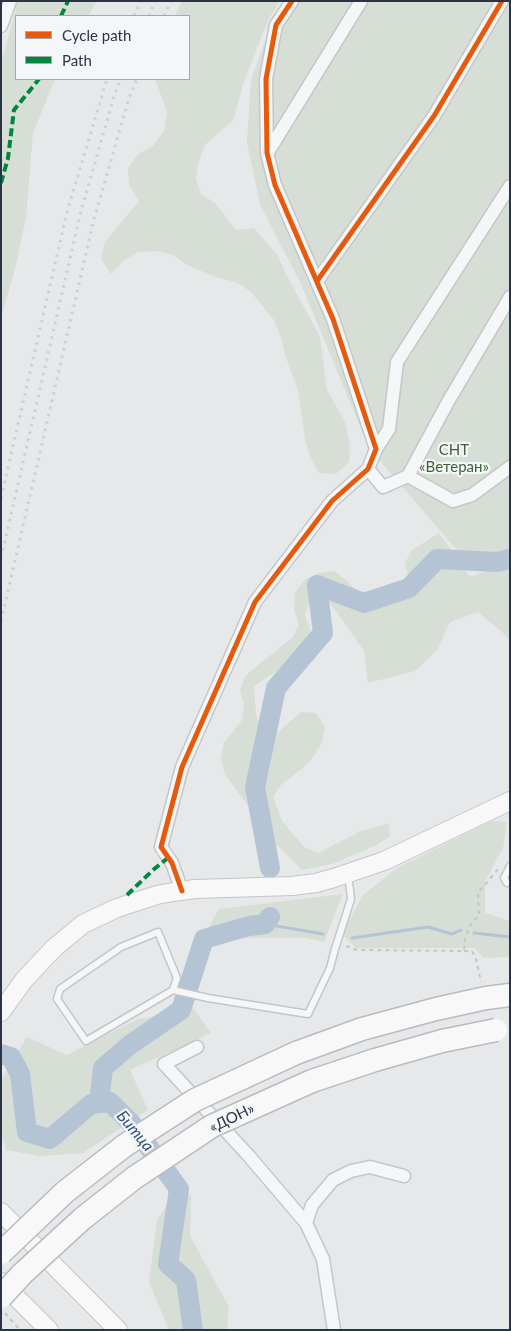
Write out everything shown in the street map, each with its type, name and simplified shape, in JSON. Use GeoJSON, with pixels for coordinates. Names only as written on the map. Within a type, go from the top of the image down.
{"type":"FeatureCollection","features":[{"type":"Feature","properties":{"kind":"highway","name":"«ДОН»"},"geometry":{"type":"LineString","coordinates":[[1,1253],[65,1192],[124,1146],[195,1100],[296,1053],[362,1029],[436,1009],[484,991],[510,995]]}},
{"type":"Feature","properties":{"kind":"highway","name":"«ДОН»"},"geometry":{"type":"LineString","coordinates":[[1,1297],[22,1274],[82,1219],[134,1178],[212,1126],[312,1081],[375,1060],[442,1041],[503,1029]]}},
{"type":"Feature","properties":{"kind":"main road"},"geometry":{"type":"LineString","coordinates":[[2,1010],[39,964],[70,934],[83,924],[117,908],[157,895],[182,891],[316,883],[348,874],[393,857],[510,801]]}},
{"type":"Feature","properties":{"kind":"main road"},"geometry":{"type":"LineString","coordinates":[[1,1212],[114,1327]]}},
{"type":"Feature","properties":{"kind":"main road"},"geometry":{"type":"LineString","coordinates":[[1,1282],[49,1330]]}},
{"type":"Feature","properties":{"kind":"street"},"geometry":{"type":"LineString","coordinates":[[1,26],[10,1]]}},
{"type":"Feature","properties":{"kind":"street"},"geometry":{"type":"LineString","coordinates":[[292,1],[276,25],[266,79],[267,153],[275,185],[333,318],[376,449]]}},
{"type":"Feature","properties":{"kind":"street"},"geometry":{"type":"LineString","coordinates":[[267,153],[361,1]]}},
{"type":"Feature","properties":{"kind":"street"},"geometry":{"type":"LineString","coordinates":[[317,281],[434,116],[502,1]]}},
{"type":"Feature","properties":{"kind":"street"},"geometry":{"type":"LineString","coordinates":[[182,891],[172,863],[162,847],[182,767],[255,602],[332,501],[368,468],[376,449],[389,429],[397,362],[510,186]]}},
{"type":"Feature","properties":{"kind":"street"},"geometry":{"type":"LineString","coordinates":[[368,468],[383,487],[408,476],[449,400],[510,297]]}},
{"type":"Feature","properties":{"kind":"street"},"geometry":{"type":"LineString","coordinates":[[408,476],[453,501],[472,495],[510,467]]}},
{"type":"Feature","properties":{"kind":"street"},"geometry":{"type":"LineString","coordinates":[[197,1046],[164,1064],[254,1162],[306,1223],[323,1258],[334,1330]]}},
{"type":"Feature","properties":{"kind":"street"},"geometry":{"type":"LineString","coordinates":[[306,1223],[312,1205],[334,1180],[351,1171],[370,1167],[404,1176]]}},
{"type":"Feature","properties":{"kind":"lane"},"geometry":{"type":"LineString","coordinates":[[507,864],[504,878],[507,883]]}},
{"type":"Feature","properties":{"kind":"lane"},"geometry":{"type":"LineString","coordinates":[[173,990],[177,978],[158,932],[120,947],[60,989],[57,999],[86,1041],[173,990],[208,998],[308,1014],[330,968],[351,899],[348,874]]}},
{"type":"Feature","properties":{"kind":"path"},"geometry":{"type":"LineString","coordinates":[[464,951],[465,938],[471,924],[479,914],[478,892],[493,874],[507,864]]}},
{"type":"Feature","properties":{"kind":"path"},"geometry":{"type":"LineString","coordinates":[[337,943],[357,950],[472,951],[476,959],[484,991]]}},
{"type":"Feature","properties":{"kind":"path"},"geometry":{"type":"LineString","coordinates":[[1,1310],[20,1330]]}},
{"type":"Feature","properties":{"kind":"green space"},"geometry":{"type":"Polygon","coordinates":[[[18,1],[97,1],[89,15],[15,15],[15,80],[55,80],[33,133],[26,217],[15,269],[1,318],[1,64],[18,1]]]}},
{"type":"Feature","properties":{"kind":"green space"},"geometry":{"type":"Polygon","coordinates":[[[182,1],[280,1],[269,18],[243,84],[234,119],[206,144],[199,160],[196,178],[201,194],[215,203],[236,230],[254,228],[278,256],[320,337],[327,390],[345,422],[350,445],[349,462],[336,474],[319,473],[310,456],[305,439],[298,391],[285,355],[281,337],[274,320],[250,291],[236,282],[218,278],[187,265],[172,254],[155,251],[138,252],[123,261],[111,274],[101,259],[105,242],[139,201],[129,185],[128,168],[138,154],[153,146],[164,131],[167,112],[155,80],[190,80],[190,15],[175,15],[182,1]]]}},
{"type":"Feature","properties":{"kind":"green space","name":"СНТ «Ветеран»"},"geometry":{"type":"Polygon","coordinates":[[[285,1],[510,1],[510,557],[475,571],[369,448],[301,284],[260,204],[247,142],[251,80],[271,24],[285,1]]]}},
{"type":"Feature","properties":{"kind":"green space"},"geometry":{"type":"Polygon","coordinates":[[[439,533],[470,577],[510,562],[510,641],[478,612],[450,622],[437,650],[415,671],[368,683],[364,651],[328,600],[312,596],[305,614],[312,636],[291,660],[254,686],[256,714],[262,732],[277,733],[301,712],[316,713],[325,727],[322,742],[314,756],[304,767],[281,785],[273,797],[282,821],[304,847],[318,853],[359,832],[389,823],[390,836],[377,845],[332,864],[302,870],[274,842],[225,774],[221,759],[224,743],[242,720],[244,704],[240,690],[246,675],[293,637],[299,625],[294,609],[295,593],[304,580],[319,573],[334,571],[357,591],[371,597],[387,599],[402,593],[409,579],[405,563],[412,550],[439,533]]]}},
{"type":"Feature","properties":{"kind":"green space"},"geometry":{"type":"Polygon","coordinates":[[[492,821],[507,822],[503,848],[485,881],[485,913],[510,921],[510,957],[483,958],[475,948],[356,948],[342,934],[363,895],[397,868],[492,821]]]}},
{"type":"Feature","properties":{"kind":"green space"},"geometry":{"type":"Polygon","coordinates":[[[343,894],[324,942],[306,938],[228,938],[209,927],[219,909],[343,894]]]}},
{"type":"Feature","properties":{"kind":"green space"},"geometry":{"type":"Polygon","coordinates":[[[192,1006],[211,1033],[130,1070],[148,1110],[83,1153],[40,1156],[6,1150],[1,1131],[1,1080],[27,1037],[67,1055],[138,1019],[164,1015],[192,1006]]]}},
{"type":"Feature","properties":{"kind":"green space"},"geometry":{"type":"Polygon","coordinates":[[[191,1195],[190,1236],[229,1307],[227,1330],[169,1330],[149,1282],[157,1221],[170,1199],[191,1195]]]}},
{"type":"Feature","properties":{"kind":"waterway"},"geometry":{"type":"LineString","coordinates":[[270,868],[255,787],[276,688],[323,633],[317,585],[364,603],[409,588],[437,559],[497,562],[510,559]]}},
{"type":"Feature","properties":{"kind":"waterway"},"geometry":{"type":"LineString","coordinates":[[99,1103],[103,1068],[131,1044],[181,1010],[204,939],[249,926],[265,924],[270,917]]}},
{"type":"Feature","properties":{"kind":"waterway"},"geometry":{"type":"LineString","coordinates":[[265,924],[323,934]]}},
{"type":"Feature","properties":{"kind":"waterway"},"geometry":{"type":"LineString","coordinates":[[352,938],[428,927],[452,934],[461,930]]}},
{"type":"Feature","properties":{"kind":"waterway"},"geometry":{"type":"LineString","coordinates":[[474,933],[510,937]]}},
{"type":"Feature","properties":{"kind":"waterway","name":"Битца"},"geometry":{"type":"LineString","coordinates":[[1,1054],[11,1057],[20,1074],[27,1132],[50,1139],[91,1104],[110,1102],[132,1124],[179,1189],[168,1264],[186,1280],[193,1330]]}},
{"type":"Feature","properties":{"kind":"railway"},"geometry":{"type":"LineString","coordinates":[[134,15],[141,1]]}},
{"type":"Feature","properties":{"kind":"railway"},"geometry":{"type":"LineString","coordinates":[[149,15],[155,1]]}},
{"type":"Feature","properties":{"kind":"railway"},"geometry":{"type":"LineString","coordinates":[[164,15],[171,1]]}},
{"type":"Feature","properties":{"kind":"railway"},"geometry":{"type":"LineString","coordinates":[[1,498],[67,212],[107,80]]}},
{"type":"Feature","properties":{"kind":"railway"},"geometry":{"type":"LineString","coordinates":[[1,558],[80,215],[115,93],[121,80]]}},
{"type":"Feature","properties":{"kind":"railway"},"geometry":{"type":"LineString","coordinates":[[1,621],[94,219],[129,98],[137,80]]}},
{"type":"Feature","properties":{"kind":"marked path"},"geometry":{"type":"LineString","coordinates":[[61,15],[68,1]]}},
{"type":"Feature","properties":{"kind":"marked path"},"geometry":{"type":"LineString","coordinates":[[1,183],[8,158],[14,110],[38,80]]}},
{"type":"Feature","properties":{"kind":"marked path"},"geometry":{"type":"LineString","coordinates":[[127,895],[169,857]]}},
{"type":"Feature","properties":{"kind":"cycle path"},"geometry":{"type":"LineString","coordinates":[[182,891],[172,863],[161,847],[182,767],[255,602],[332,501],[368,469],[376,449],[333,319],[275,185],[267,153],[266,79],[276,25],[292,1]]}},
{"type":"Feature","properties":{"kind":"cycle path"},"geometry":{"type":"LineString","coordinates":[[317,281],[434,116],[502,1]]}}]}
